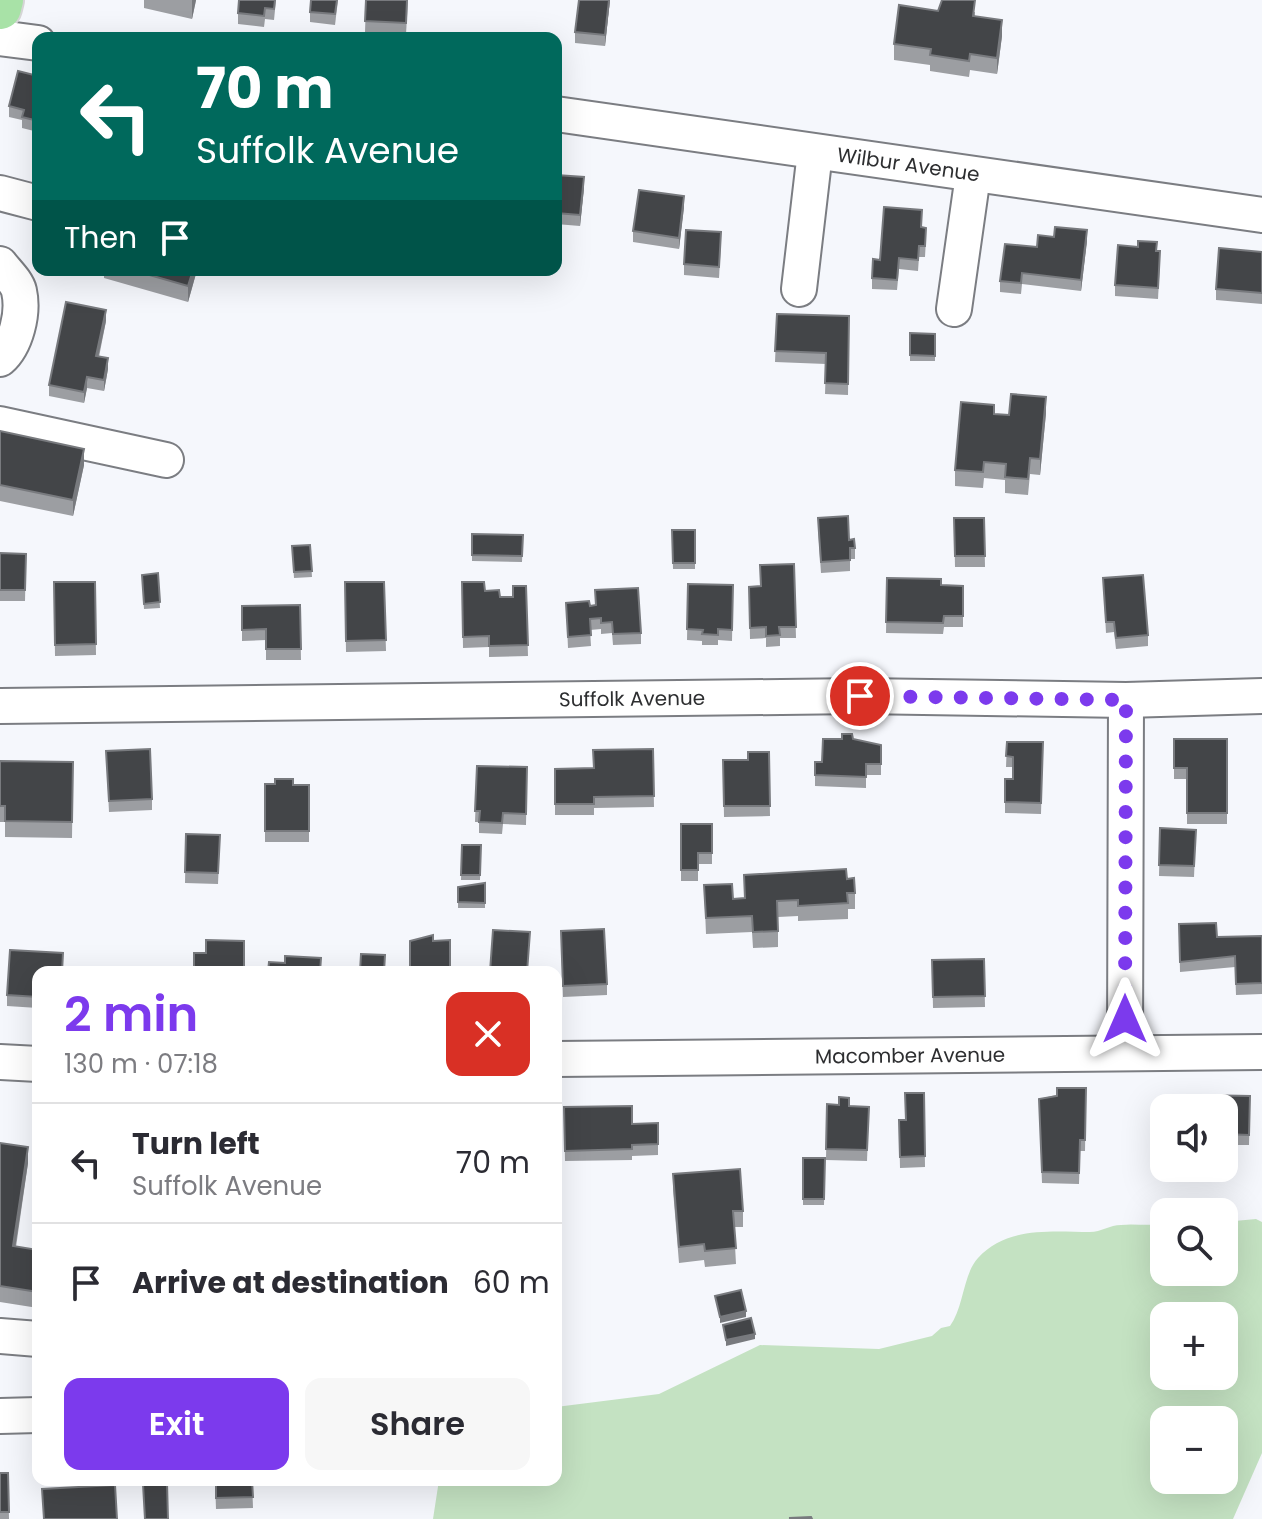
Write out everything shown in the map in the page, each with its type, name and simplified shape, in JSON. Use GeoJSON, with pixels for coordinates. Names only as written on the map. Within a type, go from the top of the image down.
{"type":"FeatureCollection","features":[{"type":"Feature","properties":{"kind":"main road"},"geometry":{"type":"LineString","coordinates":[[0,8],[2,0]]}},
{"type":"Feature","properties":{"kind":"street"},"geometry":{"type":"LineString","coordinates":[[0,38],[32,42]]}},
{"type":"Feature","properties":{"kind":"street","name":"Wilbur Avenue"},"geometry":{"type":"LineString","coordinates":[[562,115],[1262,215]]}},
{"type":"Feature","properties":{"kind":"street"},"geometry":{"type":"LineString","coordinates":[[799,289],[815,152]]}},
{"type":"Feature","properties":{"kind":"street"},"geometry":{"type":"LineString","coordinates":[[954,309],[973,175]]}},
{"type":"Feature","properties":{"kind":"street"},"geometry":{"type":"LineString","coordinates":[[0,193],[32,201]]}},
{"type":"Feature","properties":{"kind":"street"},"geometry":{"type":"LineString","coordinates":[[0,264],[19,289],[19,319],[9,351],[0,359]]}},
{"type":"Feature","properties":{"kind":"street"},"geometry":{"type":"LineString","coordinates":[[0,424],[166,460]]}},
{"type":"Feature","properties":{"kind":"street","name":"Suffolk Avenue"},"geometry":{"type":"LineString","coordinates":[[0,706],[860,696],[1126,700],[1262,696]]}},
{"type":"Feature","properties":{"kind":"street"},"geometry":{"type":"LineString","coordinates":[[1125,1051],[1126,700]]}},
{"type":"Feature","properties":{"kind":"street","name":"Macomber Avenue"},"geometry":{"type":"LineString","coordinates":[[562,1059],[1262,1052]]}},
{"type":"Feature","properties":{"kind":"street"},"geometry":{"type":"LineString","coordinates":[[0,1062],[32,1064]]}},
{"type":"Feature","properties":{"kind":"street"},"geometry":{"type":"LineString","coordinates":[[0,1336],[32,1339]]}},
{"type":"Feature","properties":{"kind":"street"},"geometry":{"type":"LineString","coordinates":[[0,1416],[32,1415]]}},
{"type":"Feature","properties":{"kind":"green space"},"geometry":{"type":"Polygon","coordinates":[[[1256,1219],[1262,1222],[1262,1453],[1233,1519],[433,1519],[438,1486],[562,1486],[562,1406],[659,1394],[760,1345],[879,1349],[932,1336],[941,1328],[950,1326],[955,1318],[969,1273],[978,1258],[1002,1240],[1031,1233],[1094,1232],[1132,1224],[1150,1225],[1150,1286],[1238,1286],[1238,1221],[1256,1219]]]}},
{"type":"Feature","properties":{"kind":"building"},"geometry":{"type":"Polygon","coordinates":[[[239,0],[275,0],[274,9],[265,8],[264,16],[238,13],[239,0]]]}},
{"type":"Feature","properties":{"kind":"building"},"geometry":{"type":"Polygon","coordinates":[[[311,0],[337,0],[335,14],[310,12],[311,0]]]}},
{"type":"Feature","properties":{"kind":"building"},"geometry":{"type":"Polygon","coordinates":[[[366,0],[407,0],[406,23],[365,21],[366,0]]]}},
{"type":"Feature","properties":{"kind":"building"},"geometry":{"type":"Polygon","coordinates":[[[579,0],[609,0],[605,35],[575,32],[579,0]]]}},
{"type":"Feature","properties":{"kind":"building"},"geometry":{"type":"Polygon","coordinates":[[[942,0],[975,0],[973,16],[1002,20],[997,58],[970,54],[969,61],[930,55],[931,49],[894,44],[899,5],[938,11],[942,0]]]}},
{"type":"Feature","properties":{"kind":"building"},"geometry":{"type":"Polygon","coordinates":[[[18,71],[32,74],[32,120],[22,117],[24,110],[9,106],[18,71]]]}},
{"type":"Feature","properties":{"kind":"building"},"geometry":{"type":"Polygon","coordinates":[[[562,175],[584,177],[580,215],[562,214],[562,175]]]}},
{"type":"Feature","properties":{"kind":"building"},"geometry":{"type":"Polygon","coordinates":[[[639,190],[684,196],[679,238],[633,231],[639,190]]]}},
{"type":"Feature","properties":{"kind":"building"},"geometry":{"type":"Polygon","coordinates":[[[884,207],[922,210],[921,227],[926,228],[925,246],[919,246],[918,260],[899,258],[897,280],[872,278],[873,259],[880,260],[884,207]]]}},
{"type":"Feature","properties":{"kind":"building"},"geometry":{"type":"Polygon","coordinates":[[[1055,227],[1087,230],[1081,280],[1022,273],[1021,283],[1000,281],[1005,244],[1037,247],[1038,235],[1054,237],[1055,227]]]}},
{"type":"Feature","properties":{"kind":"building"},"geometry":{"type":"Polygon","coordinates":[[[686,230],[721,232],[719,267],[684,264],[686,230]]]}},
{"type":"Feature","properties":{"kind":"building"},"geometry":{"type":"Polygon","coordinates":[[[1138,241],[1157,242],[1156,251],[1160,251],[1158,288],[1115,285],[1118,245],[1138,247],[1138,241]]]}},
{"type":"Feature","properties":{"kind":"building"},"geometry":{"type":"Polygon","coordinates":[[[1219,248],[1262,252],[1262,293],[1216,289],[1219,248]]]}},
{"type":"Feature","properties":{"kind":"building"},"geometry":{"type":"Polygon","coordinates":[[[153,276],[191,276],[188,286],[153,276]]]}},
{"type":"Feature","properties":{"kind":"building"},"geometry":{"type":"Polygon","coordinates":[[[66,302],[106,310],[96,356],[108,358],[104,380],[87,377],[84,392],[49,385],[66,302]]]}},
{"type":"Feature","properties":{"kind":"building"},"geometry":{"type":"Polygon","coordinates":[[[777,314],[849,316],[848,384],[825,383],[826,353],[775,351],[777,314]]]}},
{"type":"Feature","properties":{"kind":"building"},"geometry":{"type":"Polygon","coordinates":[[[910,333],[935,334],[935,356],[910,355],[910,333]]]}},
{"type":"Feature","properties":{"kind":"building"},"geometry":{"type":"Polygon","coordinates":[[[1011,394],[1046,397],[1040,459],[1030,458],[1028,479],[1005,477],[1006,464],[984,462],[983,472],[955,470],[961,402],[994,405],[994,414],[1009,415],[1011,394]]]}},
{"type":"Feature","properties":{"kind":"building"},"geometry":{"type":"Polygon","coordinates":[[[0,431],[84,449],[73,500],[0,485],[0,431]]]}},
{"type":"Feature","properties":{"kind":"building"},"geometry":{"type":"Polygon","coordinates":[[[848,516],[849,540],[854,539],[855,548],[850,548],[850,560],[821,562],[818,518],[848,516]]]}},
{"type":"Feature","properties":{"kind":"building"},"geometry":{"type":"Polygon","coordinates":[[[954,518],[984,518],[985,556],[955,556],[954,518]]]}},
{"type":"Feature","properties":{"kind":"building"},"geometry":{"type":"Polygon","coordinates":[[[672,530],[695,530],[695,563],[673,563],[672,530]]]}},
{"type":"Feature","properties":{"kind":"building"},"geometry":{"type":"Polygon","coordinates":[[[472,534],[523,535],[522,556],[472,555],[472,534]]]}},
{"type":"Feature","properties":{"kind":"building"},"geometry":{"type":"Polygon","coordinates":[[[310,545],[312,571],[294,572],[292,546],[310,545]]]}},
{"type":"Feature","properties":{"kind":"building"},"geometry":{"type":"Polygon","coordinates":[[[0,553],[26,554],[25,590],[0,590],[0,553]]]}},
{"type":"Feature","properties":{"kind":"building"},"geometry":{"type":"Polygon","coordinates":[[[794,564],[796,627],[779,627],[780,635],[766,636],[766,627],[750,628],[749,587],[761,586],[760,565],[794,564]]]}},
{"type":"Feature","properties":{"kind":"building"},"geometry":{"type":"Polygon","coordinates":[[[158,573],[160,602],[144,604],[142,575],[158,573]]]}},
{"type":"Feature","properties":{"kind":"building"},"geometry":{"type":"Polygon","coordinates":[[[1143,575],[1148,635],[1116,638],[1114,622],[1106,622],[1103,578],[1143,575]]]}},
{"type":"Feature","properties":{"kind":"building"},"geometry":{"type":"Polygon","coordinates":[[[887,578],[941,579],[941,585],[963,586],[963,616],[944,616],[943,623],[886,622],[887,578]]]}},
{"type":"Feature","properties":{"kind":"building"},"geometry":{"type":"Polygon","coordinates":[[[54,582],[95,582],[96,644],[55,645],[54,582]]]}},
{"type":"Feature","properties":{"kind":"building"},"geometry":{"type":"Polygon","coordinates":[[[345,582],[384,582],[386,640],[346,641],[345,582]]]}},
{"type":"Feature","properties":{"kind":"building"},"geometry":{"type":"Polygon","coordinates":[[[462,582],[484,582],[485,591],[499,590],[500,597],[513,597],[513,586],[526,586],[528,645],[489,646],[489,636],[463,637],[462,582]]]}},
{"type":"Feature","properties":{"kind":"building"},"geometry":{"type":"Polygon","coordinates":[[[688,584],[733,585],[732,630],[718,629],[718,635],[687,629],[688,584]]]}},
{"type":"Feature","properties":{"kind":"building"},"geometry":{"type":"Polygon","coordinates":[[[638,588],[641,633],[613,634],[612,622],[601,623],[601,618],[590,619],[591,635],[568,637],[566,603],[589,601],[590,606],[596,605],[595,590],[638,588]]]}},
{"type":"Feature","properties":{"kind":"building"},"geometry":{"type":"Polygon","coordinates":[[[300,605],[301,649],[266,649],[266,629],[242,630],[242,606],[300,605]]]}},
{"type":"Feature","properties":{"kind":"building"},"geometry":{"type":"Polygon","coordinates":[[[842,734],[852,734],[853,739],[881,745],[881,764],[866,764],[866,777],[815,775],[815,762],[822,762],[823,739],[842,739],[842,734]]]}},
{"type":"Feature","properties":{"kind":"building"},"geometry":{"type":"Polygon","coordinates":[[[1174,739],[1227,739],[1227,813],[1187,813],[1187,768],[1174,768],[1174,739]]]}},
{"type":"Feature","properties":{"kind":"building"},"geometry":{"type":"Polygon","coordinates":[[[1007,742],[1043,742],[1041,803],[1005,802],[1005,779],[1013,779],[1013,757],[1006,756],[1007,742]]]}},
{"type":"Feature","properties":{"kind":"building"},"geometry":{"type":"Polygon","coordinates":[[[150,749],[152,799],[109,801],[106,751],[150,749]]]}},
{"type":"Feature","properties":{"kind":"building"},"geometry":{"type":"Polygon","coordinates":[[[653,749],[654,796],[594,797],[594,804],[555,804],[555,769],[594,768],[593,750],[653,749]]]}},
{"type":"Feature","properties":{"kind":"building"},"geometry":{"type":"Polygon","coordinates":[[[748,752],[769,752],[770,806],[724,806],[723,760],[748,760],[748,752]]]}},
{"type":"Feature","properties":{"kind":"building"},"geometry":{"type":"Polygon","coordinates":[[[0,761],[73,762],[72,822],[5,821],[5,806],[0,806],[0,761]]]}},
{"type":"Feature","properties":{"kind":"building"},"geometry":{"type":"Polygon","coordinates":[[[477,766],[527,767],[526,814],[503,813],[502,823],[479,822],[480,811],[475,811],[477,766]]]}},
{"type":"Feature","properties":{"kind":"building"},"geometry":{"type":"Polygon","coordinates":[[[275,779],[293,779],[293,785],[309,785],[309,831],[265,831],[265,784],[275,784],[275,779]]]}},
{"type":"Feature","properties":{"kind":"building"},"geometry":{"type":"Polygon","coordinates":[[[681,824],[712,824],[712,853],[698,853],[698,870],[681,870],[681,824]]]}},
{"type":"Feature","properties":{"kind":"building"},"geometry":{"type":"Polygon","coordinates":[[[1160,828],[1196,830],[1194,866],[1159,865],[1160,828]]]}},
{"type":"Feature","properties":{"kind":"building"},"geometry":{"type":"Polygon","coordinates":[[[186,834],[220,835],[218,873],[185,872],[186,834]]]}},
{"type":"Feature","properties":{"kind":"building"},"geometry":{"type":"Polygon","coordinates":[[[462,845],[481,845],[480,875],[461,875],[462,845]]]}},
{"type":"Feature","properties":{"kind":"building"},"geometry":{"type":"Polygon","coordinates":[[[846,869],[847,879],[854,878],[855,893],[847,893],[848,903],[798,906],[798,900],[777,901],[778,931],[753,932],[752,916],[706,918],[704,885],[732,884],[733,899],[745,898],[744,875],[846,869]]]}},
{"type":"Feature","properties":{"kind":"building"},"geometry":{"type":"Polygon","coordinates":[[[485,883],[485,903],[458,902],[458,887],[485,883]]]}},
{"type":"Feature","properties":{"kind":"building"},"geometry":{"type":"Polygon","coordinates":[[[1216,923],[1217,937],[1262,936],[1262,983],[1236,984],[1235,956],[1180,962],[1179,924],[1216,923]]]}},
{"type":"Feature","properties":{"kind":"building"},"geometry":{"type":"Polygon","coordinates":[[[604,929],[607,984],[563,986],[561,931],[604,929]]]}},
{"type":"Feature","properties":{"kind":"building"},"geometry":{"type":"Polygon","coordinates":[[[493,930],[530,932],[527,966],[490,966],[493,930]]]}},
{"type":"Feature","properties":{"kind":"building"},"geometry":{"type":"Polygon","coordinates":[[[433,935],[433,941],[450,940],[450,966],[410,966],[410,941],[433,935]]]}},
{"type":"Feature","properties":{"kind":"building"},"geometry":{"type":"Polygon","coordinates":[[[206,940],[244,941],[244,966],[194,966],[194,953],[206,953],[206,940]]]}},
{"type":"Feature","properties":{"kind":"building"},"geometry":{"type":"Polygon","coordinates":[[[10,950],[63,953],[62,966],[32,966],[32,997],[7,995],[10,950]]]}},
{"type":"Feature","properties":{"kind":"building"},"geometry":{"type":"Polygon","coordinates":[[[361,954],[385,955],[384,966],[360,966],[361,954]]]}},
{"type":"Feature","properties":{"kind":"building"},"geometry":{"type":"Polygon","coordinates":[[[285,956],[321,958],[320,966],[269,966],[269,962],[285,963],[285,956]]]}},
{"type":"Feature","properties":{"kind":"building"},"geometry":{"type":"Polygon","coordinates":[[[984,959],[985,996],[933,997],[932,960],[984,959]]]}},
{"type":"Feature","properties":{"kind":"building"},"geometry":{"type":"Polygon","coordinates":[[[1057,1088],[1086,1088],[1085,1140],[1080,1140],[1079,1173],[1042,1172],[1039,1099],[1057,1096],[1057,1088]]]}},
{"type":"Feature","properties":{"kind":"building"},"geometry":{"type":"Polygon","coordinates":[[[905,1093],[924,1093],[925,1156],[900,1157],[899,1120],[906,1120],[905,1093]]]}},
{"type":"Feature","properties":{"kind":"building"},"geometry":{"type":"Polygon","coordinates":[[[1238,1096],[1250,1096],[1249,1135],[1238,1135],[1238,1096]]]}},
{"type":"Feature","properties":{"kind":"building"},"geometry":{"type":"Polygon","coordinates":[[[839,1097],[849,1098],[849,1106],[869,1107],[867,1150],[826,1149],[827,1104],[839,1105],[839,1097]]]}},
{"type":"Feature","properties":{"kind":"building"},"geometry":{"type":"Polygon","coordinates":[[[632,1106],[632,1124],[658,1123],[658,1144],[632,1145],[632,1149],[565,1151],[564,1107],[632,1106]]]}},
{"type":"Feature","properties":{"kind":"building"},"geometry":{"type":"Polygon","coordinates":[[[0,1143],[28,1147],[13,1246],[32,1249],[32,1291],[0,1286],[0,1143]]]}},
{"type":"Feature","properties":{"kind":"building"},"geometry":{"type":"Polygon","coordinates":[[[803,1158],[825,1158],[824,1199],[803,1199],[803,1158]]]}},
{"type":"Feature","properties":{"kind":"building"},"geometry":{"type":"Polygon","coordinates":[[[740,1169],[743,1211],[733,1211],[736,1248],[705,1251],[704,1244],[679,1247],[673,1174],[740,1169]]]}},
{"type":"Feature","properties":{"kind":"building"},"geometry":{"type":"Polygon","coordinates":[[[741,1290],[746,1311],[720,1317],[715,1296],[741,1290]]]}},
{"type":"Feature","properties":{"kind":"building"},"geometry":{"type":"Polygon","coordinates":[[[751,1318],[755,1334],[726,1340],[723,1325],[751,1318]]]}},
{"type":"Feature","properties":{"kind":"building"},"geometry":{"type":"Polygon","coordinates":[[[0,1473],[8,1473],[9,1512],[0,1512],[0,1473]]]}},
{"type":"Feature","properties":{"kind":"building"},"geometry":{"type":"Polygon","coordinates":[[[115,1486],[117,1519],[44,1519],[42,1489],[115,1486]]]}},
{"type":"Feature","properties":{"kind":"building"},"geometry":{"type":"Polygon","coordinates":[[[143,1486],[167,1486],[168,1519],[145,1519],[143,1486]]]}},
{"type":"Feature","properties":{"kind":"building"},"geometry":{"type":"Polygon","coordinates":[[[216,1486],[252,1486],[253,1497],[216,1498],[216,1486]]]}},
{"type":"Feature","properties":{"kind":"route"},"geometry":{"type":"LineString","coordinates":[[860,696],[1126,700],[1125,1019]]}}]}
